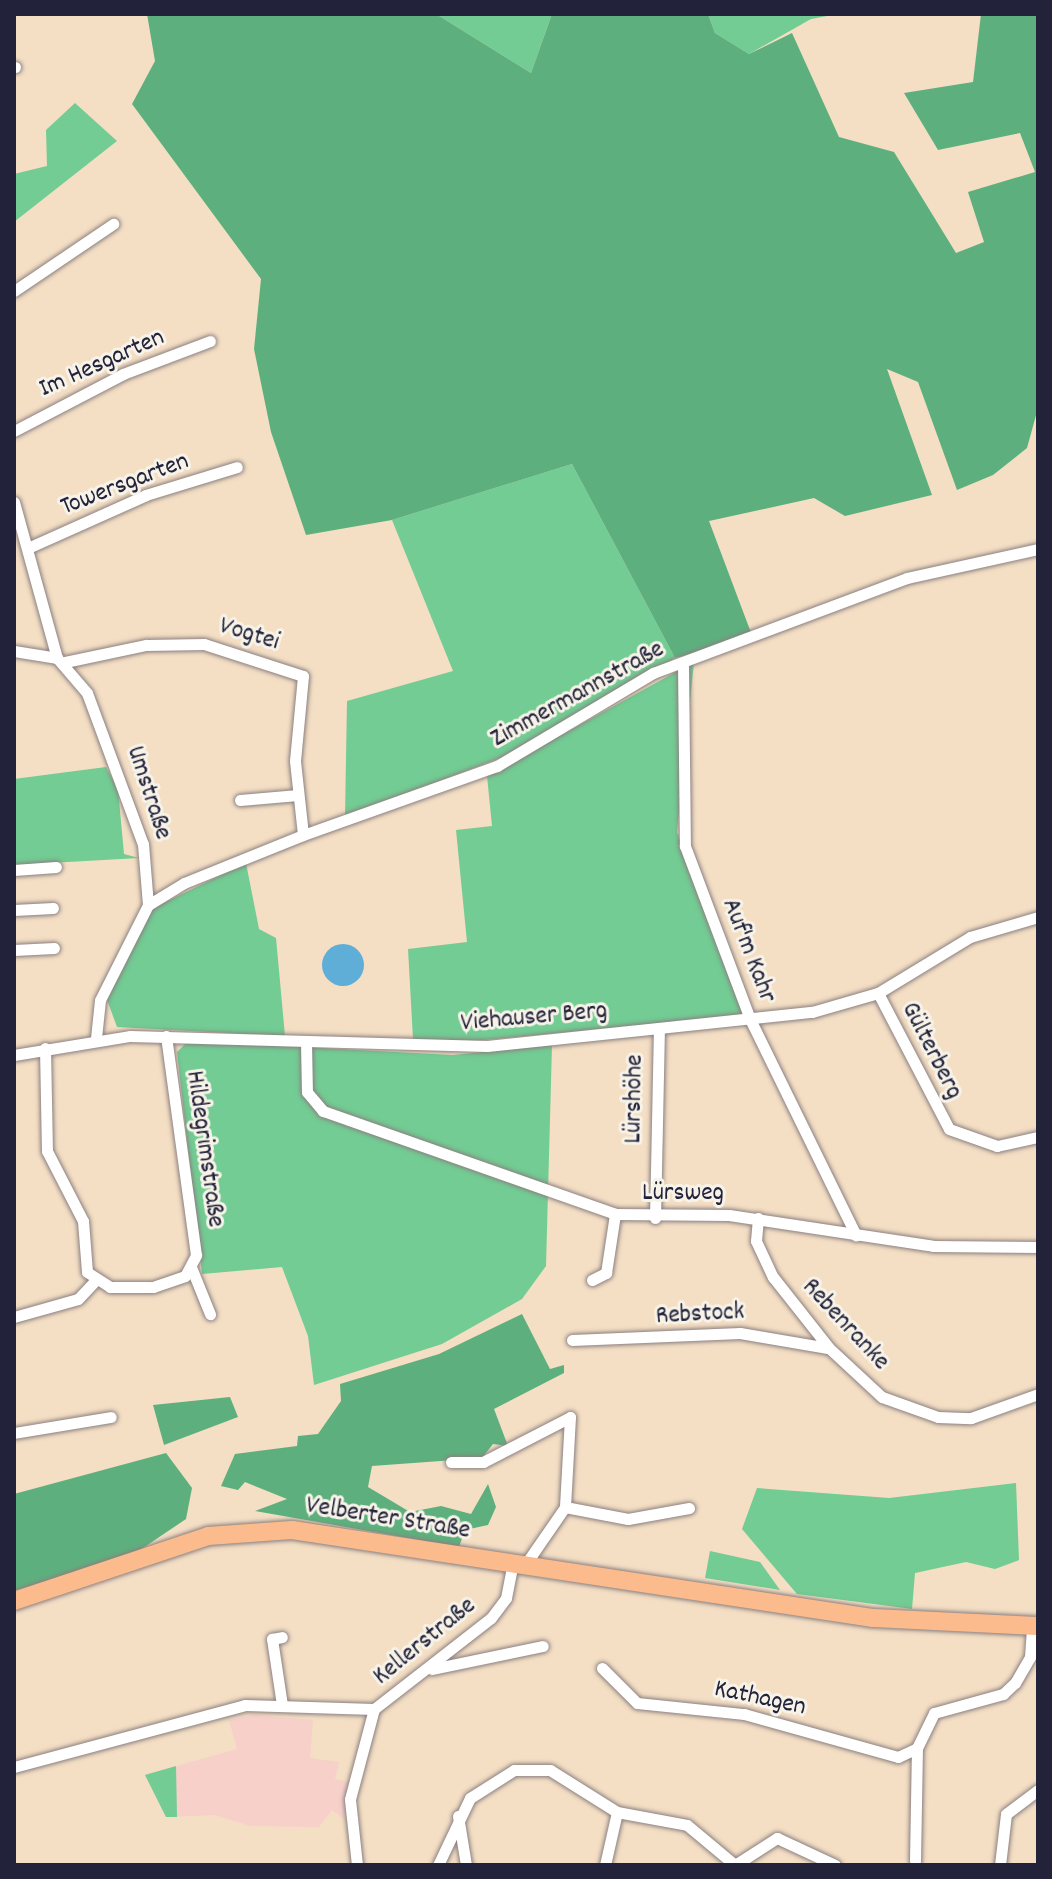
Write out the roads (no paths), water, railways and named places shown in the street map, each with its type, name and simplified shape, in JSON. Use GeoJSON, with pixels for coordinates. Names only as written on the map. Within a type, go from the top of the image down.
{"type":"FeatureCollection","features":[{"type":"Feature","properties":{"kind":"main road","name":"Velberter Straße"},"geometry":{"type":"LineString","coordinates":[[14,1601],[85,1582],[186,1542],[259,1530],[353,1536],[868,1617],[1035,1626]]}},
{"type":"Feature","properties":{"kind":"street"},"geometry":{"type":"LineString","coordinates":[[14,291],[113,224]]}},
{"type":"Feature","properties":{"kind":"street","name":"Im Hesgarten"},"geometry":{"type":"LineString","coordinates":[[14,431],[123,374],[210,341]]}},
{"type":"Feature","properties":{"kind":"street","name":"Towersgarten"},"geometry":{"type":"LineString","coordinates":[[30,547],[146,495],[237,467]]}},
{"type":"Feature","properties":{"kind":"street","name":"Umstraße"},"geometry":{"type":"LineString","coordinates":[[14,502],[30,547],[61,660],[97,714],[136,817],[148,905]]}},
{"type":"Feature","properties":{"kind":"street","name":"Zimmermannstraße"},"geometry":{"type":"LineString","coordinates":[[148,905],[184,883],[303,835],[497,766],[683,663],[907,578],[1038,549]]}},
{"type":"Feature","properties":{"kind":"street","name":"Vogtei"},"geometry":{"type":"LineString","coordinates":[[61,660],[146,645],[204,644],[303,676],[298,795],[303,835]]}},
{"type":"Feature","properties":{"kind":"street"},"geometry":{"type":"LineString","coordinates":[[14,651],[61,660]]}},
{"type":"Feature","properties":{"kind":"street","name":"Auf'm Kahr"},"geometry":{"type":"LineString","coordinates":[[683,663],[681,826],[750,1019],[856,1235]]}},
{"type":"Feature","properties":{"kind":"street"},"geometry":{"type":"LineString","coordinates":[[240,800],[298,795]]}},
{"type":"Feature","properties":{"kind":"street"},"geometry":{"type":"LineString","coordinates":[[14,870],[56,867]]}},
{"type":"Feature","properties":{"kind":"street"},"geometry":{"type":"LineString","coordinates":[[96,1037],[100,1000],[148,905]]}},
{"type":"Feature","properties":{"kind":"street"},"geometry":{"type":"LineString","coordinates":[[14,910],[53,908]]}},
{"type":"Feature","properties":{"kind":"street","name":"Viehauser Berg"},"geometry":{"type":"LineString","coordinates":[[14,1055],[96,1037],[166,1036],[455,1048],[827,1009],[878,993],[970,937],[1038,917]]}},
{"type":"Feature","properties":{"kind":"street"},"geometry":{"type":"LineString","coordinates":[[14,950],[54,948]]}},
{"type":"Feature","properties":{"kind":"street","name":"Gülterberg"},"geometry":{"type":"LineString","coordinates":[[878,993],[949,1129],[997,1146],[1038,1137]]}},
{"type":"Feature","properties":{"kind":"street","name":"Lürshöhe"},"geometry":{"type":"LineString","coordinates":[[655,1218],[659,1028]]}},
{"type":"Feature","properties":{"kind":"street","name":"Hildegrimstraße"},"geometry":{"type":"LineString","coordinates":[[166,1036],[191,1267],[210,1314]]}},
{"type":"Feature","properties":{"kind":"street","name":"Lürsweg"},"geometry":{"type":"LineString","coordinates":[[306,1042],[307,1092],[329,1115],[615,1214],[655,1218],[758,1218],[856,1235],[983,1250],[1038,1247]]}},
{"type":"Feature","properties":{"kind":"street"},"geometry":{"type":"LineString","coordinates":[[14,1317],[78,1299],[94,1282],[79,1210],[47,1151],[45,1048]]}},
{"type":"Feature","properties":{"kind":"street"},"geometry":{"type":"LineString","coordinates":[[592,1280],[606,1273],[615,1214]]}},
{"type":"Feature","properties":{"kind":"street","name":"Rebenranke"},"geometry":{"type":"LineString","coordinates":[[758,1218],[761,1257],[829,1348],[882,1397],[938,1417],[971,1418],[1038,1394]]}},
{"type":"Feature","properties":{"kind":"street","name":"Hildegrimstraße"},"geometry":{"type":"LineString","coordinates":[[94,1282],[153,1287],[191,1267]]}},
{"type":"Feature","properties":{"kind":"street","name":"Rebstock"},"geometry":{"type":"LineString","coordinates":[[572,1340],[740,1333],[829,1348]]}},
{"type":"Feature","properties":{"kind":"street"},"geometry":{"type":"LineString","coordinates":[[14,1433],[111,1417]]}},
{"type":"Feature","properties":{"kind":"street"},"geometry":{"type":"LineString","coordinates":[[451,1462],[483,1462],[570,1417],[565,1507],[519,1564]]}},
{"type":"Feature","properties":{"kind":"street"},"geometry":{"type":"LineString","coordinates":[[565,1507],[628,1519],[689,1508]]}},
{"type":"Feature","properties":{"kind":"street","name":"Kellerstraße"},"geometry":{"type":"LineString","coordinates":[[14,1767],[245,1705],[374,1709],[432,1669],[499,1610],[519,1564]]}},
{"type":"Feature","properties":{"kind":"street"},"geometry":{"type":"LineString","coordinates":[[915,1861],[917,1748],[934,1713],[1003,1694],[1015,1683],[1030,1657],[1035,1626]]}},
{"type":"Feature","properties":{"kind":"street"},"geometry":{"type":"LineString","coordinates":[[282,1637],[272,1639],[282,1705]]}},
{"type":"Feature","properties":{"kind":"street"},"geometry":{"type":"LineString","coordinates":[[432,1669],[543,1646]]}},
{"type":"Feature","properties":{"kind":"street","name":"Kathagen"},"geometry":{"type":"LineString","coordinates":[[602,1668],[637,1703],[744,1714],[898,1757],[917,1748]]}},
{"type":"Feature","properties":{"kind":"street"},"geometry":{"type":"LineString","coordinates":[[357,1865],[350,1799],[374,1709]]}},
{"type":"Feature","properties":{"kind":"street"},"geometry":{"type":"LineString","coordinates":[[438,1865],[458,1816],[491,1779],[514,1770],[550,1770],[617,1812],[687,1825],[722,1850],[735,1865],[777,1838],[835,1865]]}},
{"type":"Feature","properties":{"kind":"street"},"geometry":{"type":"LineString","coordinates":[[1000,1865],[1006,1814],[1038,1790]]}},
{"type":"Feature","properties":{"kind":"street"},"geometry":{"type":"LineString","coordinates":[[605,1865],[617,1812]]}},
{"type":"Feature","properties":{"kind":"street"},"geometry":{"type":"LineString","coordinates":[[458,1816],[466,1865]]}},
{"type":"Feature","properties":{"kind":"street"},"geometry":{"type":"LineString","coordinates":[[718,1865],[722,1850]]}},
{"type":"Feature","properties":{"kind":"water"},"geometry":{"type":"Polygon","coordinates":[[[343,944],[358,950],[364,965],[358,980],[343,986],[328,980],[322,965],[328,950],[343,944]]]}}]}
